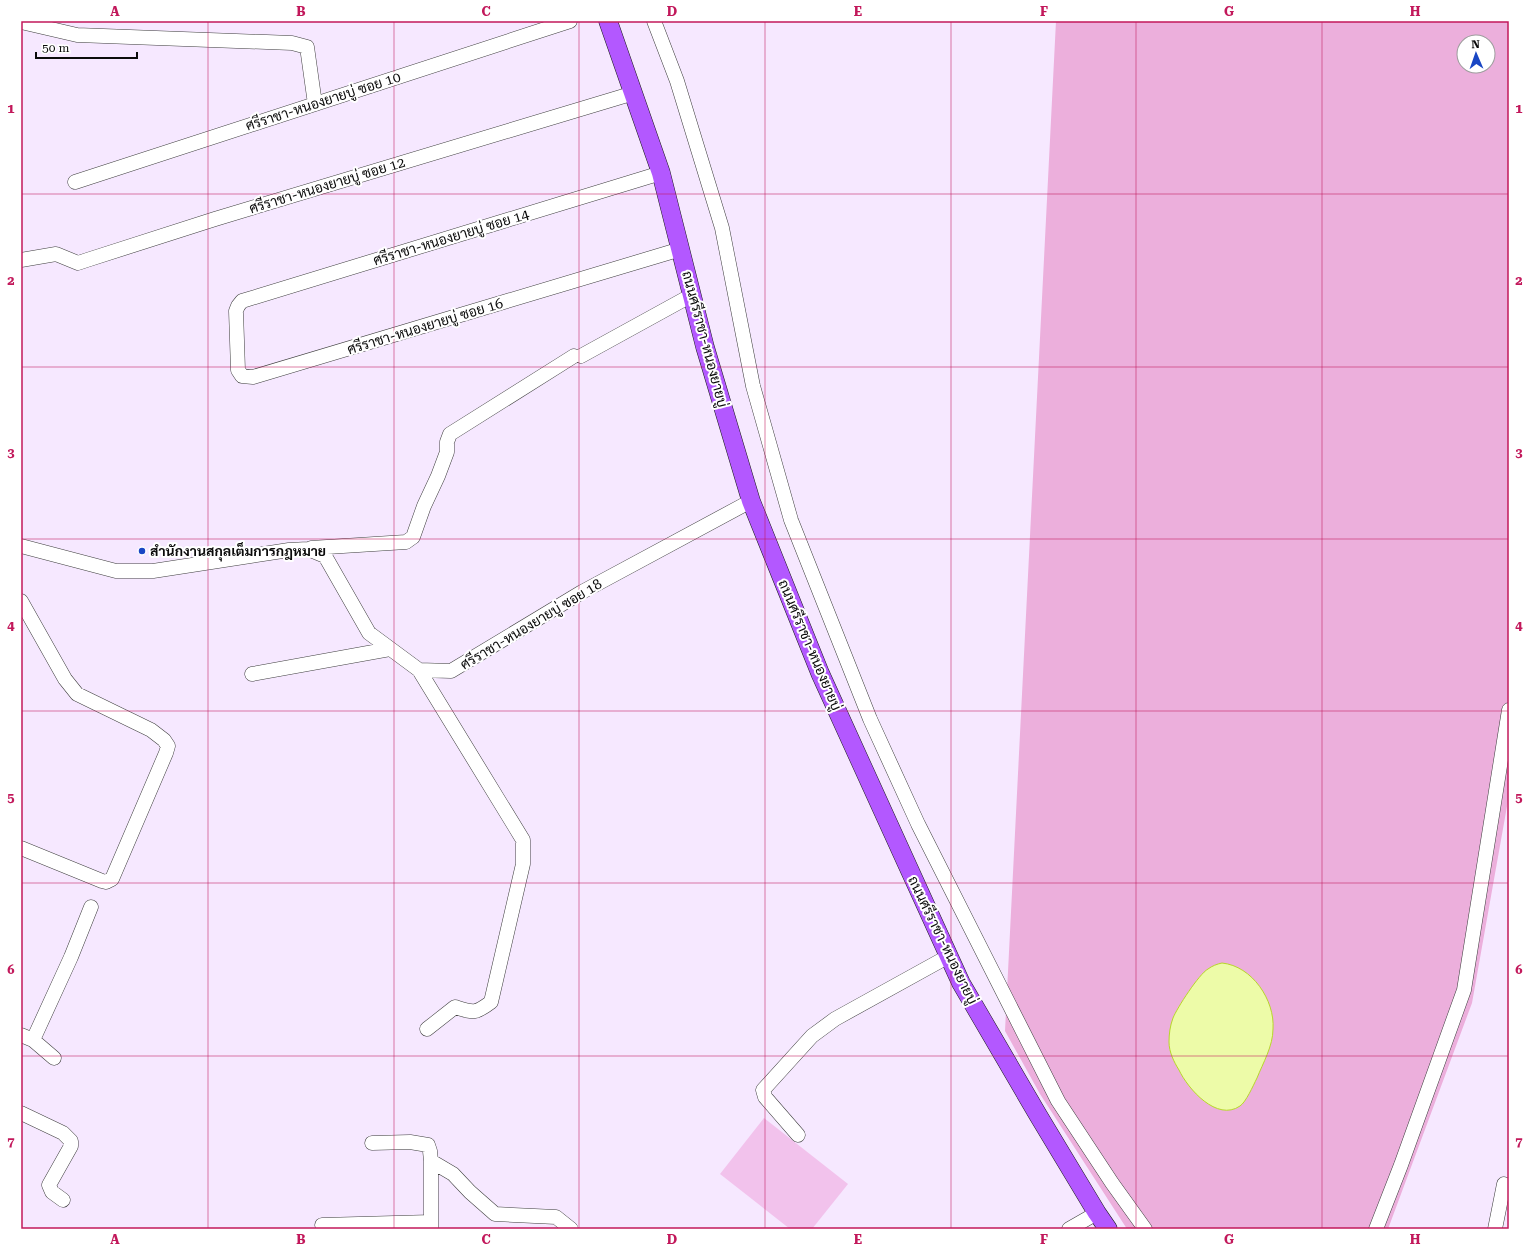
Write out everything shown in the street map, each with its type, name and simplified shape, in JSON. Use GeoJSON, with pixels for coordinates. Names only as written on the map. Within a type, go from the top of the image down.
{"type":"FeatureCollection","features":[{"type":"Feature","properties":{"kind":"main road","name":"ถนนศรีราชา-หนองยายบู่"},"geometry":{"type":"LineString","coordinates":[[608,21],[661,173],[705,347],[751,502],[820,673],[965,990],[1034,1109],[1108,1229]]}},
{"type":"Feature","properties":{"kind":"street","name":"ศรีราชา-หนองยายบู่ ซอย 10"},"geometry":{"type":"LineString","coordinates":[[75,182],[570,21]]}},
{"type":"Feature","properties":{"kind":"street"},"geometry":{"type":"LineString","coordinates":[[654,21],[677,81],[722,228],[753,386],[789,513],[853,678],[918,824],[1058,1101],[1112,1183],[1145,1229]]}},
{"type":"Feature","properties":{"kind":"street"},"geometry":{"type":"LineString","coordinates":[[21,22],[77,35],[292,43],[307,46],[315,104]]}},
{"type":"Feature","properties":{"kind":"street","name":"ศรีราชา-หนองยายบู่ ซอย 12"},"geometry":{"type":"LineString","coordinates":[[21,260],[56,254],[78,262],[87,260],[215,219],[634,93]]}},
{"type":"Feature","properties":{"kind":"street","name":"ศรีราชา-หนองยายบู่ ซอย 14"},"geometry":{"type":"LineString","coordinates":[[242,301],[661,173]]}},
{"type":"Feature","properties":{"kind":"street","name":"ศรีราชา-หนองยายบู่ ซอย 16"},"geometry":{"type":"LineString","coordinates":[[242,301],[236,311],[238,370],[240,375],[248,377],[681,249]]}},
{"type":"Feature","properties":{"kind":"street"},"geometry":{"type":"LineString","coordinates":[[21,546],[116,571],[154,571],[289,550],[409,541],[438,476],[447,452],[447,442],[450,434],[577,356],[692,295]]}},
{"type":"Feature","properties":{"kind":"street","name":"ศรีราชา-หนองยายบู่ ซอย 18"},"geometry":{"type":"LineString","coordinates":[[419,670],[451,672],[582,592],[751,502]]}},
{"type":"Feature","properties":{"kind":"street"},"geometry":{"type":"LineString","coordinates":[[308,549],[325,556],[369,633],[419,670],[523,840],[523,864],[491,1002],[480,1010],[472,1012],[455,1007],[427,1029]]}},
{"type":"Feature","properties":{"kind":"street"},"geometry":{"type":"LineString","coordinates":[[21,602],[64,679],[77,694],[151,730],[164,740],[168,746],[112,879],[106,882],[102,881],[21,848]]}},
{"type":"Feature","properties":{"kind":"street"},"geometry":{"type":"LineString","coordinates":[[252,674],[390,649]]}},
{"type":"Feature","properties":{"kind":"street"},"geometry":{"type":"LineString","coordinates":[[1376,1229],[1404,1158],[1464,990],[1509,710]]}},
{"type":"Feature","properties":{"kind":"street"},"geometry":{"type":"LineString","coordinates":[[54,1058],[27,1038],[71,957],[91,907]]}},
{"type":"Feature","properties":{"kind":"street"},"geometry":{"type":"LineString","coordinates":[[798,1135],[765,1097],[763,1090],[812,1036],[835,1019],[949,956]]}},
{"type":"Feature","properties":{"kind":"street"},"geometry":{"type":"LineString","coordinates":[[21,1114],[63,1133],[71,1141],[71,1146],[49,1184],[52,1192],[63,1200]]}},
{"type":"Feature","properties":{"kind":"street"},"geometry":{"type":"LineString","coordinates":[[322,1225],[431,1225],[431,1161],[428,1145],[410,1142],[372,1143]]}},
{"type":"Feature","properties":{"kind":"street"},"geometry":{"type":"LineString","coordinates":[[431,1161],[453,1174],[470,1192],[496,1214],[556,1217],[571,1229]]}},
{"type":"Feature","properties":{"kind":"street"},"geometry":{"type":"LineString","coordinates":[[1495,1229],[1504,1184]]}},
{"type":"Feature","properties":{"kind":"street"},"geometry":{"type":"LineString","coordinates":[[1068,1229],[1097,1213]]}},
{"type":"Feature","properties":{"kind":"shaded area"},"geometry":{"type":"Polygon","coordinates":[[[1056,21],[1509,21],[1509,795],[1472,1003],[1388,1229],[1127,1229],[1040,1094],[1005,1031],[1056,21]]]}},
{"type":"Feature","properties":{"kind":"shaded area"},"geometry":{"type":"Polygon","coordinates":[[[1222,963],[1243,970],[1260,986],[1266,996],[1273,1018],[1273,1035],[1257,1078],[1245,1101],[1240,1106],[1231,1110],[1222,1110],[1213,1107],[1196,1094],[1183,1078],[1172,1057],[1169,1046],[1169,1033],[1172,1021],[1183,999],[1204,972],[1213,966],[1222,963]]]}},
{"type":"Feature","properties":{"kind":"shaded area"},"geometry":{"type":"Polygon","coordinates":[[[764,1118],[848,1184],[812,1229],[790,1229],[720,1174],[764,1118]]]}},
{"type":"Feature","properties":{"kind":"place","name":"สำนักงานสกุลเต็มการกฎหมาย"},"geometry":{"type":"Point","coordinates":[142,551]}}]}
